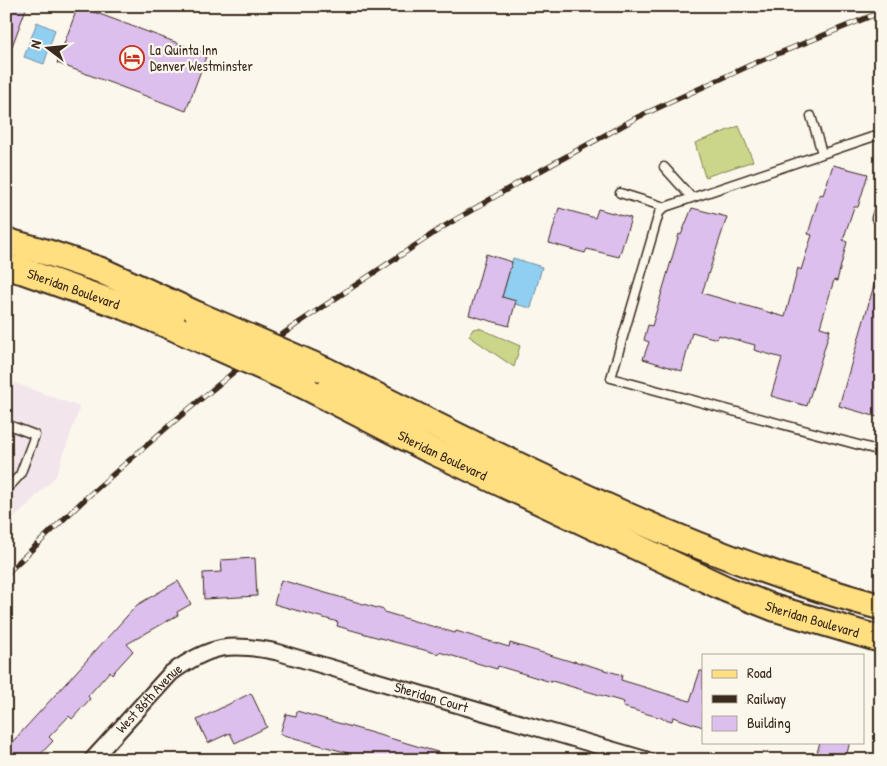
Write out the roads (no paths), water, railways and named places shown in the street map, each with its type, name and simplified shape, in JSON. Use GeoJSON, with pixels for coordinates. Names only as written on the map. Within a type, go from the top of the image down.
{"type":"FeatureCollection","features":[{"type":"Feature","properties":{"kind":"main road","name":"Sheridan Boulevard"},"geometry":{"type":"LineString","coordinates":[[6,241],[100,270],[305,386],[428,449],[726,589],[774,608],[881,638]]}},
{"type":"Feature","properties":{"kind":"main road","name":"Sheridan Boulevard"},"geometry":{"type":"LineString","coordinates":[[6,267],[23,271],[126,307],[189,322],[325,370],[516,464],[661,529],[764,570],[826,592],[881,607]]}},
{"type":"Feature","properties":{"kind":"street","name":"Sheridan Court"},"geometry":{"type":"LineString","coordinates":[[213,648],[240,646],[277,652],[647,760]]}},
{"type":"Feature","properties":{"kind":"street","name":"West 86th Avenue"},"geometry":{"type":"LineString","coordinates":[[92,760],[171,673],[213,648]]}},
{"type":"Feature","properties":{"kind":"lane"},"geometry":{"type":"LineString","coordinates":[[811,116],[822,153]]}},
{"type":"Feature","properties":{"kind":"lane"},"geometry":{"type":"LineString","coordinates":[[881,134],[665,207],[659,213],[611,378],[881,451]]}},
{"type":"Feature","properties":{"kind":"lane"},"geometry":{"type":"LineString","coordinates":[[664,167],[691,197]]}},
{"type":"Feature","properties":{"kind":"lane"},"geometry":{"type":"LineString","coordinates":[[620,192],[665,207]]}},
{"type":"Feature","properties":{"kind":"lane"},"geometry":{"type":"LineString","coordinates":[[876,218],[881,201]]}},
{"type":"Feature","properties":{"kind":"lane"},"geometry":{"type":"LineString","coordinates":[[6,424],[35,435],[20,476],[6,490]]}},
{"type":"Feature","properties":{"kind":"water"},"geometry":{"type":"Polygon","coordinates":[[[37,22],[55,30],[44,64],[24,57],[37,22]]]}},
{"type":"Feature","properties":{"kind":"water"},"geometry":{"type":"Polygon","coordinates":[[[513,258],[542,267],[531,308],[515,304],[502,297],[513,258]]]}},
{"type":"Feature","properties":{"kind":"railway"},"geometry":{"type":"LineString","coordinates":[[6,574],[86,498],[172,423],[258,352],[443,227],[638,117],[755,63],[881,12]]}},
{"type":"Feature","properties":{"kind":"place","name":"La Quinta Inn Denver Westminster"},"geometry":{"type":"Point","coordinates":[132,58]}}]}
